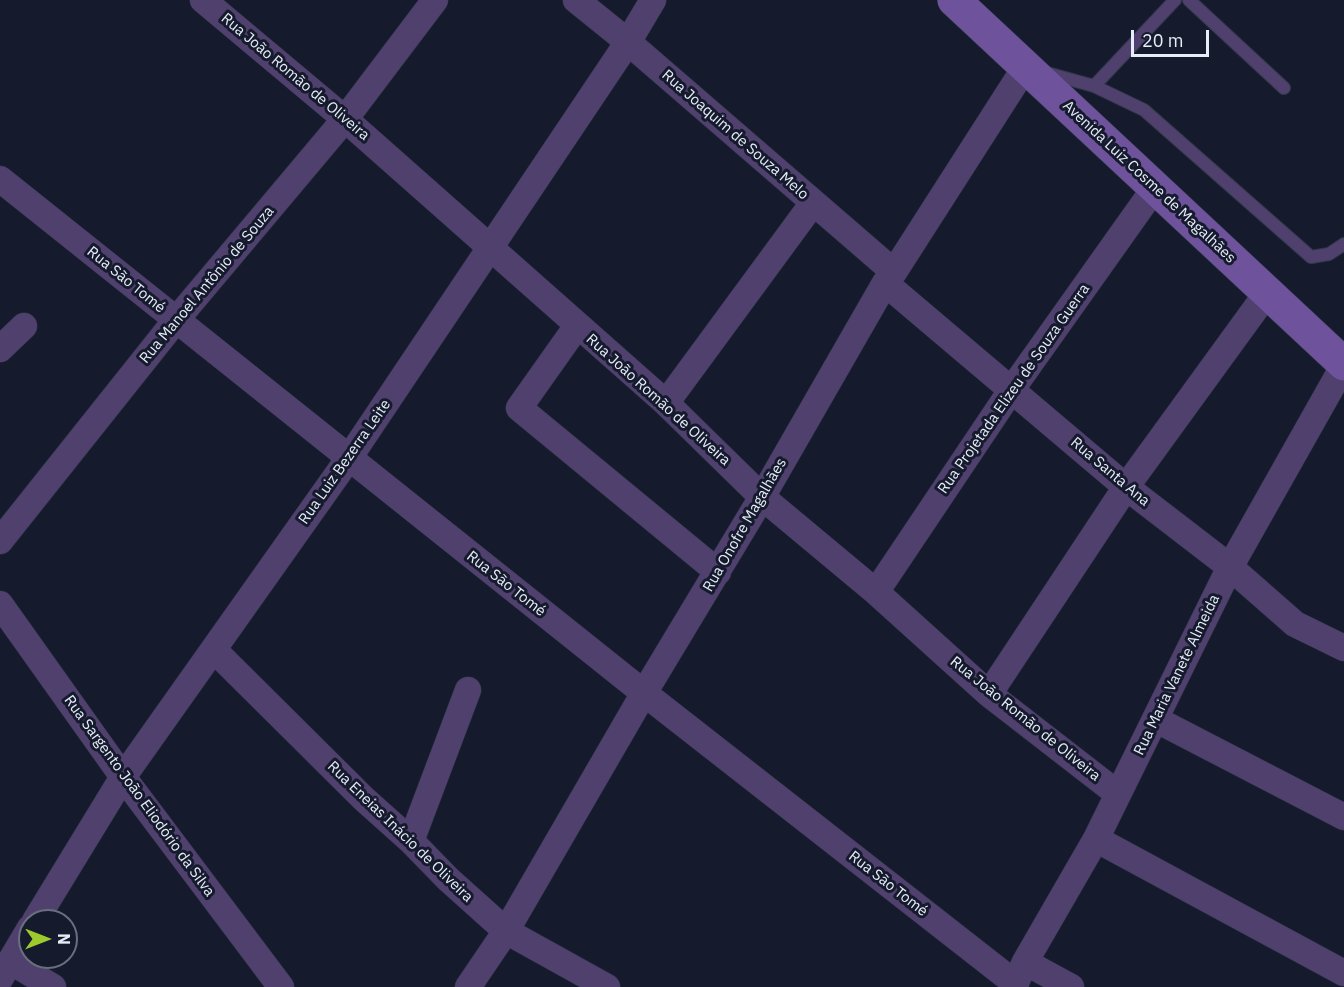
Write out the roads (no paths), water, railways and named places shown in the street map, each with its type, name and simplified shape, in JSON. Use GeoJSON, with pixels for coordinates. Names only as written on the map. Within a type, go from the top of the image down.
{"type":"FeatureCollection","features":[{"type":"Feature","properties":{"kind":"main road","name":"Avenida Luiz Cosme de Magalhães"},"geometry":{"type":"LineString","coordinates":[[954,0],[1344,364]]}},
{"type":"Feature","properties":{"kind":"street","name":"Rua João Romão de Oliveira"},"geometry":{"type":"LineString","coordinates":[[203,0],[345,119],[666,404],[762,497],[876,592],[989,694],[1118,794]]}},
{"type":"Feature","properties":{"kind":"street","name":"Rua Manoel Antônio de Souza"},"geometry":{"type":"LineString","coordinates":[[0,541],[176,320],[345,119],[435,0]]}},
{"type":"Feature","properties":{"kind":"street","name":"Rua Joaquim de Souza Melo"},"geometry":{"type":"LineString","coordinates":[[576,0],[628,42],[813,203],[890,278]]}},
{"type":"Feature","properties":{"kind":"street","name":"Rua Luiz Bezerra Leite"},"geometry":{"type":"LineString","coordinates":[[41,909],[123,777],[348,459],[628,42],[653,0]]}},
{"type":"Feature","properties":{"kind":"street","name":"Rua Onofre Magalhães"},"geometry":{"type":"LineString","coordinates":[[468,987],[506,931],[890,278],[1026,66]]}},
{"type":"Feature","properties":{"kind":"street","name":"Rua São Tomé"},"geometry":{"type":"LineString","coordinates":[[0,179],[644,693],[1018,978],[1071,987]]}},
{"type":"Feature","properties":{"kind":"street","name":"Rua Projetada Elizeu de Souza Guerra"},"geometry":{"type":"LineString","coordinates":[[876,592],[1012,389],[1154,189]]}},
{"type":"Feature","properties":{"kind":"street"},"geometry":{"type":"LineString","coordinates":[[666,404],[813,203]]}},
{"type":"Feature","properties":{"kind":"street","name":"Rua Santa Ana"},"geometry":{"type":"LineString","coordinates":[[890,278],[1012,389],[1126,487],[1230,567],[1295,624],[1344,648]]}},
{"type":"Feature","properties":{"kind":"street"},"geometry":{"type":"LineString","coordinates":[[989,694],[1126,487],[1268,293]]}},
{"type":"Feature","properties":{"kind":"street"},"geometry":{"type":"LineString","coordinates":[[0,349],[24,326]]}},
{"type":"Feature","properties":{"kind":"street"},"geometry":{"type":"LineString","coordinates":[[577,326],[519,408],[718,572]]}},
{"type":"Feature","properties":{"kind":"street","name":"Rua Maria Vanete Almeida"},"geometry":{"type":"LineString","coordinates":[[1018,978],[1096,839],[1230,567],[1344,364]]}},
{"type":"Feature","properties":{"kind":"street","name":"Rua Sargento João Eliodório da Silva"},"geometry":{"type":"LineString","coordinates":[[0,604],[123,777],[281,987]]}},
{"type":"Feature","properties":{"kind":"street","name":"Rua Eneias Inácio de Oliveira"},"geometry":{"type":"LineString","coordinates":[[214,650],[364,799],[506,931],[607,987]]}},
{"type":"Feature","properties":{"kind":"street"},"geometry":{"type":"LineString","coordinates":[[411,841],[468,690]]}},
{"type":"Feature","properties":{"kind":"street"},"geometry":{"type":"LineString","coordinates":[[1155,719],[1344,817]]}},
{"type":"Feature","properties":{"kind":"street"},"geometry":{"type":"LineString","coordinates":[[1096,839],[1344,973]]}},
{"type":"Feature","properties":{"kind":"street"},"geometry":{"type":"LineString","coordinates":[[18,948],[5,970],[53,987]]}},
{"type":"Feature","properties":{"kind":"lane"},"geometry":{"type":"LineString","coordinates":[[1094,86],[1175,0]]}},
{"type":"Feature","properties":{"kind":"lane"},"geometry":{"type":"LineString","coordinates":[[1189,0],[1284,88]]}},
{"type":"Feature","properties":{"kind":"lane"},"geometry":{"type":"LineString","coordinates":[[1026,66],[1094,86],[1144,110],[1311,257],[1329,254],[1344,244]]}}]}
